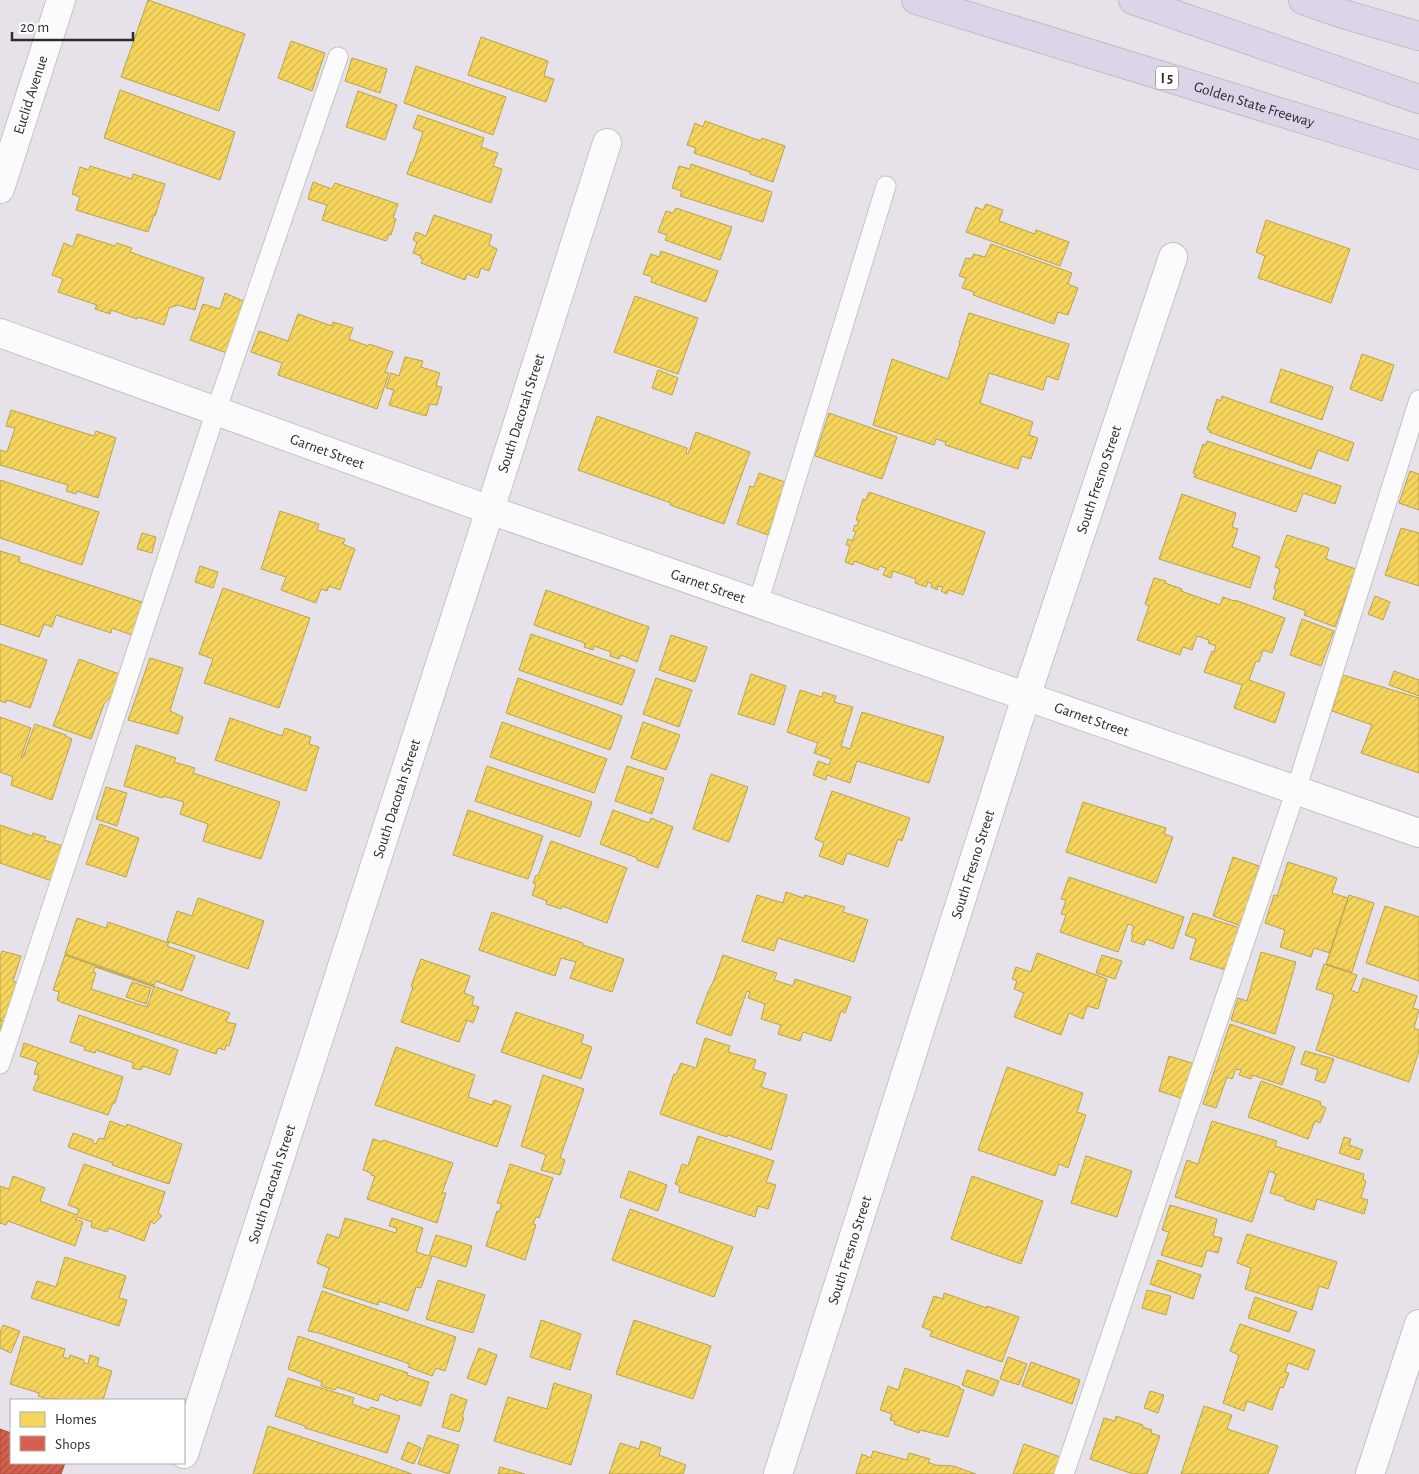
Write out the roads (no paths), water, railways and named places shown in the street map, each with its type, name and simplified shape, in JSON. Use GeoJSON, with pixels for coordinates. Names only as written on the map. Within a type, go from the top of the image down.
{"type":"FeatureCollection","features":[{"type":"Feature","properties":{"kind":"highway","name":"Golden State Freeway"},"geometry":{"type":"LineString","coordinates":[[916,0],[1419,155]]}},
{"type":"Feature","properties":{"kind":"highway"},"geometry":{"type":"LineString","coordinates":[[1133,0],[1419,99]]}},
{"type":"Feature","properties":{"kind":"highway"},"geometry":{"type":"LineString","coordinates":[[1303,0],[1419,36]]}},
{"type":"Feature","properties":{"kind":"street","name":"Euclid Avenue"},"geometry":{"type":"LineString","coordinates":[[0,189],[61,0]]}},
{"type":"Feature","properties":{"kind":"street","name":"South Dacotah Street"},"geometry":{"type":"LineString","coordinates":[[185,1451],[607,143]]}},
{"type":"Feature","properties":{"kind":"street","name":"South Fresno Street"},"geometry":{"type":"LineString","coordinates":[[778,1474],[1026,697],[1173,257]]}},
{"type":"Feature","properties":{"kind":"street","name":"Garnet Street"},"geometry":{"type":"LineString","coordinates":[[0,333],[490,510],[1419,833]]}},
{"type":"Feature","properties":{"kind":"street"},"geometry":{"type":"LineString","coordinates":[[1370,1474],[1414,1357],[1419,1324]]}},
{"type":"Feature","properties":{"kind":"lane"},"geometry":{"type":"LineString","coordinates":[[0,1064],[216,411],[338,56]]}},
{"type":"Feature","properties":{"kind":"lane"},"geometry":{"type":"LineString","coordinates":[[758,603],[886,186]]}},
{"type":"Feature","properties":{"kind":"lane"},"geometry":{"type":"LineString","coordinates":[[1064,1474],[1296,790],[1419,400]]}}]}
